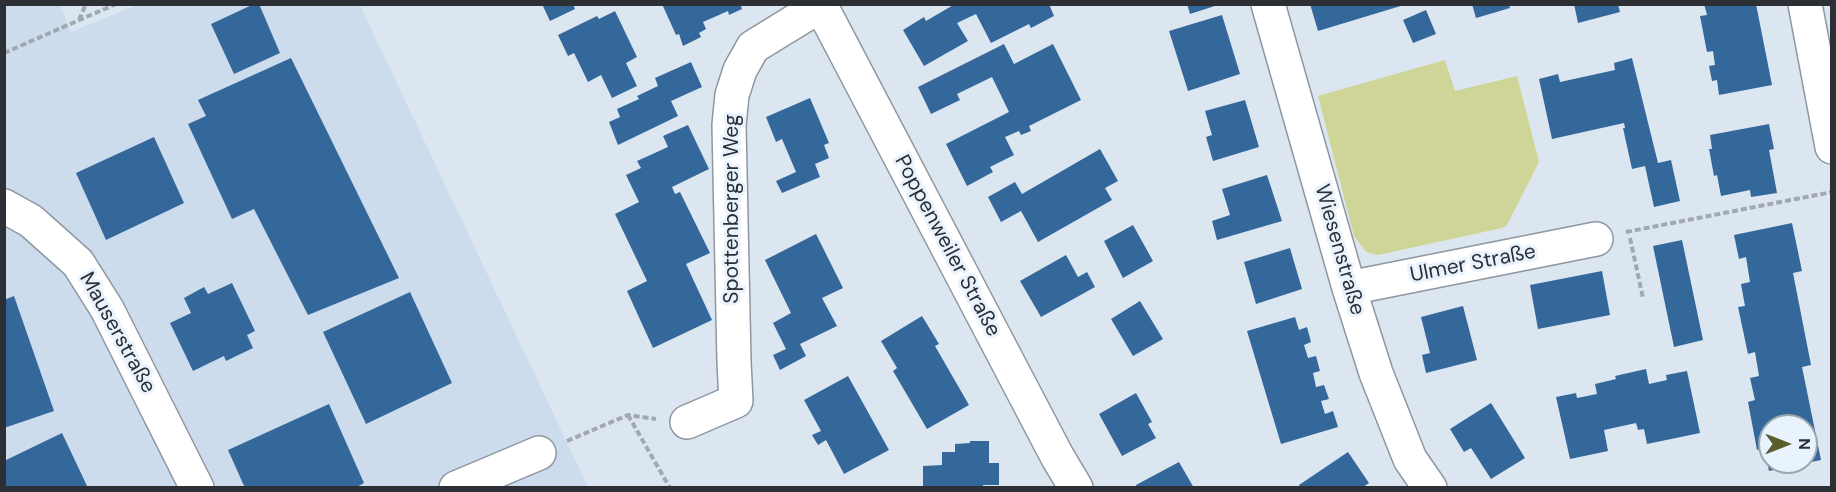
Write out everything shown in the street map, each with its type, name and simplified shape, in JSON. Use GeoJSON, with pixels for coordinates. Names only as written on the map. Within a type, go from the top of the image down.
{"type":"FeatureCollection","features":[{"type":"Feature","properties":{"kind":"street","name":"Wiesenstraße"},"geometry":{"type":"LineString","coordinates":[[1268,4],[1349,288],[1376,373],[1410,459],[1430,488]]}},
{"type":"Feature","properties":{"kind":"street"},"geometry":{"type":"LineString","coordinates":[[1805,4],[1832,147]]}},
{"type":"Feature","properties":{"kind":"street","name":"Spottenberger Weg"},"geometry":{"type":"LineString","coordinates":[[687,422],[736,401],[729,125],[732,95],[737,78],[753,47],[821,5]]}},
{"type":"Feature","properties":{"kind":"street","name":"Poppenweiler Straße"},"geometry":{"type":"LineString","coordinates":[[821,5],[1057,456],[1076,488]]}},
{"type":"Feature","properties":{"kind":"street","name":"Mauserstraße"},"geometry":{"type":"LineString","coordinates":[[4,206],[31,221],[78,263],[107,309],[197,488]]}},
{"type":"Feature","properties":{"kind":"street","name":"Ulmer Straße"},"geometry":{"type":"LineString","coordinates":[[1349,288],[1596,239]]}},
{"type":"Feature","properties":{"kind":"street"},"geometry":{"type":"LineString","coordinates":[[456,488],[539,453]]}},
{"type":"Feature","properties":{"kind":"path"},"geometry":{"type":"LineString","coordinates":[[78,22],[86,4]]}},
{"type":"Feature","properties":{"kind":"path"},"geometry":{"type":"LineString","coordinates":[[4,53],[116,4]]}},
{"type":"Feature","properties":{"kind":"path"},"geometry":{"type":"LineString","coordinates":[[1596,239],[1832,192]]}},
{"type":"Feature","properties":{"kind":"path"},"geometry":{"type":"LineString","coordinates":[[1629,232],[1643,298]]}},
{"type":"Feature","properties":{"kind":"path"},"geometry":{"type":"LineString","coordinates":[[539,453],[628,415],[687,422]]}},
{"type":"Feature","properties":{"kind":"path"},"geometry":{"type":"LineString","coordinates":[[628,415],[670,488]]}},
{"type":"Feature","properties":{"kind":"shaded area"},"geometry":{"type":"Polygon","coordinates":[[[4,5],[60,5],[71,32],[137,5],[360,5],[588,487],[5,487],[4,5]]]}},
{"type":"Feature","properties":{"kind":"green space"},"geometry":{"type":"Polygon","coordinates":[[[1445,60],[1455,91],[1517,76],[1539,162],[1507,225],[1502,228],[1378,255],[1366,252],[1354,236],[1318,96],[1445,60]]]}},
{"type":"Feature","properties":{"kind":"building"},"geometry":{"type":"Polygon","coordinates":[[[254,4],[259,4],[280,53],[234,74],[211,24],[254,4]]]}},
{"type":"Feature","properties":{"kind":"building"},"geometry":{"type":"Polygon","coordinates":[[[542,4],[573,4],[575,9],[550,21],[542,4]]]}},
{"type":"Feature","properties":{"kind":"building"},"geometry":{"type":"Polygon","coordinates":[[[662,4],[740,4],[742,9],[729,15],[728,11],[703,22],[706,29],[699,33],[701,37],[683,46],[662,4]]]}},
{"type":"Feature","properties":{"kind":"building"},"geometry":{"type":"Polygon","coordinates":[[[955,4],[1049,4],[1054,16],[1031,28],[1029,24],[991,43],[976,14],[957,23],[968,41],[924,66],[903,30],[924,17],[926,21],[955,4]]]}},
{"type":"Feature","properties":{"kind":"building"},"geometry":{"type":"Polygon","coordinates":[[[1187,4],[1218,4],[1218,5],[1190,14],[1187,4]]]}},
{"type":"Feature","properties":{"kind":"building"},"geometry":{"type":"Polygon","coordinates":[[[1310,4],[1404,4],[1404,5],[1318,31],[1310,4]]]}},
{"type":"Feature","properties":{"kind":"building"},"geometry":{"type":"Polygon","coordinates":[[[1472,4],[1509,4],[1510,8],[1476,18],[1472,4]]]}},
{"type":"Feature","properties":{"kind":"building"},"geometry":{"type":"Polygon","coordinates":[[[1574,4],[1618,4],[1620,12],[1578,23],[1574,4]]]}},
{"type":"Feature","properties":{"kind":"building"},"geometry":{"type":"Polygon","coordinates":[[[1704,4],[1756,4],[1772,85],[1719,95],[1717,80],[1712,81],[1709,66],[1715,65],[1713,51],[1707,52],[1700,16],[1707,15],[1704,4]]]}},
{"type":"Feature","properties":{"kind":"building"},"geometry":{"type":"Polygon","coordinates":[[[1426,10],[1436,34],[1413,43],[1403,20],[1426,10]]]}},
{"type":"Feature","properties":{"kind":"building"},"geometry":{"type":"Polygon","coordinates":[[[615,11],[637,57],[626,63],[637,86],[612,98],[601,75],[588,82],[574,53],[568,56],[558,35],[597,16],[599,19],[615,11]]]}},
{"type":"Feature","properties":{"kind":"building"},"geometry":{"type":"Polygon","coordinates":[[[1222,15],[1240,74],[1188,91],[1169,31],[1222,15]]]}},
{"type":"Feature","properties":{"kind":"building"},"geometry":{"type":"Polygon","coordinates":[[[1004,44],[1014,64],[1053,44],[1081,100],[1029,126],[1031,131],[1021,135],[1019,131],[1005,137],[1014,155],[990,167],[993,172],[967,186],[946,144],[1009,112],[992,77],[957,94],[960,100],[931,114],[918,87],[1004,44]]]}},
{"type":"Feature","properties":{"kind":"building"},"geometry":{"type":"Polygon","coordinates":[[[291,58],[399,278],[308,315],[254,209],[232,219],[188,124],[206,116],[198,100],[291,58]]]}},
{"type":"Feature","properties":{"kind":"building"},"geometry":{"type":"Polygon","coordinates":[[[1632,58],[1658,163],[1671,160],[1680,201],[1654,207],[1645,166],[1632,169],[1623,128],[1625,128],[1624,123],[1552,139],[1539,79],[1558,74],[1560,82],[1615,70],[1614,63],[1632,58]]]}},
{"type":"Feature","properties":{"kind":"building"},"geometry":{"type":"Polygon","coordinates":[[[691,62],[702,87],[671,101],[678,116],[618,145],[609,122],[620,117],[617,109],[639,99],[637,96],[658,86],[655,78],[691,62]]]}},
{"type":"Feature","properties":{"kind":"building"},"geometry":{"type":"Polygon","coordinates":[[[810,98],[829,143],[824,145],[829,158],[815,164],[820,177],[782,193],[776,181],[796,172],[782,139],[776,142],[766,117],[810,98]]]}},
{"type":"Feature","properties":{"kind":"building"},"geometry":{"type":"Polygon","coordinates":[[[1245,100],[1259,147],[1213,161],[1206,137],[1212,135],[1205,111],[1245,100]]]}},
{"type":"Feature","properties":{"kind":"building"},"geometry":{"type":"Polygon","coordinates":[[[1769,124],[1774,149],[1769,150],[1777,193],[1751,197],[1750,190],[1721,196],[1717,175],[1714,176],[1709,149],[1712,149],[1710,135],[1769,124]]]}},
{"type":"Feature","properties":{"kind":"building"},"geometry":{"type":"Polygon","coordinates":[[[688,125],[709,169],[672,187],[675,194],[680,192],[710,253],[686,264],[712,320],[653,348],[627,291],[647,281],[615,214],[639,202],[626,175],[641,168],[637,161],[668,147],[663,136],[688,125]]]}},
{"type":"Feature","properties":{"kind":"building"},"geometry":{"type":"Polygon","coordinates":[[[154,137],[184,203],[106,240],[76,173],[154,137]]]}},
{"type":"Feature","properties":{"kind":"building"},"geometry":{"type":"Polygon","coordinates":[[[1100,149],[1118,181],[1105,188],[1112,200],[1038,242],[1021,211],[1001,222],[988,197],[1015,182],[1022,194],[1100,149]]]}},
{"type":"Feature","properties":{"kind":"building"},"geometry":{"type":"Polygon","coordinates":[[[1267,175],[1282,221],[1217,240],[1212,221],[1230,215],[1222,189],[1267,175]]]}},
{"type":"Feature","properties":{"kind":"building"},"geometry":{"type":"Polygon","coordinates":[[[1792,223],[1802,271],[1793,273],[1811,365],[1802,367],[1812,414],[1758,414],[1757,450],[1748,402],[1755,400],[1750,378],[1759,376],[1755,352],[1748,354],[1738,307],[1745,306],[1741,284],[1750,282],[1746,257],[1739,259],[1734,235],[1792,223]]]}},
{"type":"Feature","properties":{"kind":"building"},"geometry":{"type":"Polygon","coordinates":[[[1133,225],[1153,261],[1123,278],[1104,241],[1133,225]]]}},
{"type":"Feature","properties":{"kind":"building"},"geometry":{"type":"Polygon","coordinates":[[[816,234],[843,288],[822,298],[837,326],[800,344],[806,356],[780,370],[773,355],[786,349],[773,323],[791,313],[765,260],[816,234]]]}},
{"type":"Feature","properties":{"kind":"building"},"geometry":{"type":"Polygon","coordinates":[[[1682,240],[1703,340],[1674,347],[1653,246],[1682,240]]]}},
{"type":"Feature","properties":{"kind":"building"},"geometry":{"type":"Polygon","coordinates":[[[1290,248],[1302,289],[1256,304],[1244,262],[1290,248]]]}},
{"type":"Feature","properties":{"kind":"building"},"geometry":{"type":"Polygon","coordinates":[[[1066,255],[1078,277],[1087,272],[1095,287],[1041,317],[1020,281],[1066,255]]]}},
{"type":"Feature","properties":{"kind":"building"},"geometry":{"type":"Polygon","coordinates":[[[1602,271],[1610,315],[1538,329],[1530,285],[1602,271]]]}},
{"type":"Feature","properties":{"kind":"building"},"geometry":{"type":"Polygon","coordinates":[[[232,283],[255,331],[247,335],[253,348],[226,361],[224,356],[193,371],[170,323],[191,313],[184,298],[204,287],[208,294],[232,283]]]}},
{"type":"Feature","properties":{"kind":"building"},"geometry":{"type":"Polygon","coordinates":[[[410,292],[452,383],[366,424],[323,332],[410,292]]]}},
{"type":"Feature","properties":{"kind":"building"},"geometry":{"type":"Polygon","coordinates":[[[14,296],[54,411],[4,428],[4,300],[14,296]]]}},
{"type":"Feature","properties":{"kind":"building"},"geometry":{"type":"Polygon","coordinates":[[[1140,301],[1163,339],[1133,356],[1111,319],[1140,301]]]}},
{"type":"Feature","properties":{"kind":"building"},"geometry":{"type":"Polygon","coordinates":[[[1463,306],[1477,360],[1426,373],[1422,355],[1430,353],[1421,317],[1463,306]]]}},
{"type":"Feature","properties":{"kind":"building"},"geometry":{"type":"Polygon","coordinates":[[[922,316],[939,344],[935,346],[969,405],[927,429],[893,371],[897,368],[881,341],[922,316]]]}},
{"type":"Feature","properties":{"kind":"building"},"geometry":{"type":"Polygon","coordinates":[[[1295,317],[1299,330],[1307,327],[1311,342],[1304,345],[1308,358],[1316,356],[1320,371],[1313,373],[1316,387],[1324,385],[1329,399],[1321,401],[1325,414],[1333,411],[1338,427],[1281,444],[1247,331],[1295,317]]]}},
{"type":"Feature","properties":{"kind":"building"},"geometry":{"type":"Polygon","coordinates":[[[1646,369],[1649,384],[1667,380],[1666,375],[1687,371],[1700,433],[1647,444],[1644,429],[1638,430],[1636,423],[1604,430],[1608,451],[1570,459],[1556,397],[1576,393],[1577,398],[1597,394],[1595,384],[1616,379],[1615,376],[1646,369]]]}},
{"type":"Feature","properties":{"kind":"building"},"geometry":{"type":"Polygon","coordinates":[[[848,376],[889,450],[844,474],[826,440],[818,445],[812,435],[821,431],[804,400],[848,376]]]}},
{"type":"Feature","properties":{"kind":"building"},"geometry":{"type":"Polygon","coordinates":[[[1136,393],[1152,422],[1148,424],[1156,438],[1122,456],[1099,414],[1136,393]]]}},
{"type":"Feature","properties":{"kind":"building"},"geometry":{"type":"Polygon","coordinates":[[[1491,403],[1525,458],[1491,479],[1471,448],[1464,452],[1450,429],[1491,403]]]}},
{"type":"Feature","properties":{"kind":"building"},"geometry":{"type":"Polygon","coordinates":[[[329,404],[364,483],[355,488],[245,488],[228,450],[329,404]]]}},
{"type":"Feature","properties":{"kind":"building"},"geometry":{"type":"Polygon","coordinates":[[[62,433],[88,488],[4,488],[4,461],[62,433]]]}},
{"type":"Feature","properties":{"kind":"building"},"geometry":{"type":"Polygon","coordinates":[[[970,441],[989,441],[989,463],[999,463],[999,485],[983,485],[983,488],[923,488],[923,466],[942,465],[942,452],[955,452],[955,444],[970,443],[970,441]]]}},
{"type":"Feature","properties":{"kind":"building"},"geometry":{"type":"Polygon","coordinates":[[[1818,445],[1821,460],[1818,461],[1818,445]]]}},
{"type":"Feature","properties":{"kind":"building"},"geometry":{"type":"Polygon","coordinates":[[[1348,452],[1369,483],[1362,488],[1300,488],[1299,485],[1348,452]]]}},
{"type":"Feature","properties":{"kind":"building"},"geometry":{"type":"Polygon","coordinates":[[[1179,462],[1194,488],[1137,488],[1136,485],[1179,462]]]}}]}
